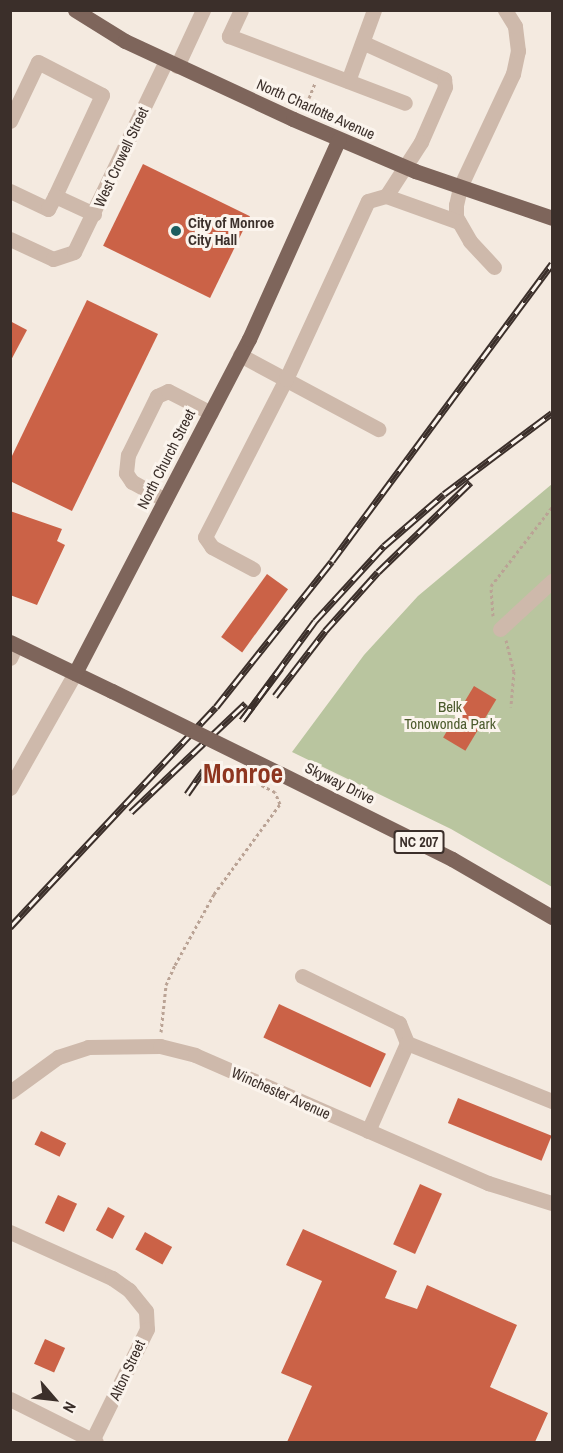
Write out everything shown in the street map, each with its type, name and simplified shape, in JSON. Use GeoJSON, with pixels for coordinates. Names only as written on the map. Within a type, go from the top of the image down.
{"type":"FeatureCollection","features":[{"type":"Feature","properties":{"kind":"main road","name":"North Charlotte Avenue"},"geometry":{"type":"LineString","coordinates":[[75,10],[172,64],[339,139],[404,167],[552,218]]}},
{"type":"Feature","properties":{"kind":"main road","name":"North Church Street"},"geometry":{"type":"LineString","coordinates":[[75,673],[240,355],[339,139]]}},
{"type":"Feature","properties":{"kind":"main road","name":"NC 207"},"geometry":{"type":"LineString","coordinates":[[12,648],[75,673]]}},
{"type":"Feature","properties":{"kind":"main road","name":"Skyway Drive"},"geometry":{"type":"LineString","coordinates":[[75,673],[442,854],[552,917]]}},
{"type":"Feature","properties":{"kind":"street","name":"West Crowell Street"},"geometry":{"type":"LineString","coordinates":[[10,239],[53,259],[74,252],[172,64],[203,10]]}},
{"type":"Feature","properties":{"kind":"street"},"geometry":{"type":"LineString","coordinates":[[241,10],[230,36],[405,103]]}},
{"type":"Feature","properties":{"kind":"street"},"geometry":{"type":"LineString","coordinates":[[348,81],[364,43],[374,10]]}},
{"type":"Feature","properties":{"kind":"street"},"geometry":{"type":"LineString","coordinates":[[494,267],[470,241],[459,222],[456,205],[460,187],[513,74],[518,51],[515,26],[505,10]]}},
{"type":"Feature","properties":{"kind":"street"},"geometry":{"type":"LineString","coordinates":[[364,43],[444,79],[445,87],[421,142],[386,196]]}},
{"type":"Feature","properties":{"kind":"street"},"geometry":{"type":"LineString","coordinates":[[10,121],[38,62],[102,95],[48,209],[10,191]]}},
{"type":"Feature","properties":{"kind":"street"},"geometry":{"type":"LineString","coordinates":[[54,196],[94,214]]}},
{"type":"Feature","properties":{"kind":"street"},"geometry":{"type":"LineString","coordinates":[[253,569],[212,547],[204,537],[286,379],[368,201],[386,196],[459,222]]}},
{"type":"Feature","properties":{"kind":"street"},"geometry":{"type":"LineString","coordinates":[[240,355],[378,429]]}},
{"type":"Feature","properties":{"kind":"street"},"geometry":{"type":"LineString","coordinates":[[165,500],[132,482],[126,473],[128,455],[157,396],[168,391],[210,412]]}},
{"type":"Feature","properties":{"kind":"street"},"geometry":{"type":"LineString","coordinates":[[500,628],[552,581]]}},
{"type":"Feature","properties":{"kind":"street","name":"North Church Street"},"geometry":{"type":"LineString","coordinates":[[10,788],[15,771],[75,673]]}},
{"type":"Feature","properties":{"kind":"street"},"geometry":{"type":"LineString","coordinates":[[302,976],[399,1023],[407,1043],[368,1131]]}},
{"type":"Feature","properties":{"kind":"street","name":"Winchester Avenue"},"geometry":{"type":"LineString","coordinates":[[10,1092],[58,1057],[88,1047],[130,1043],[160,1046],[195,1055],[488,1183],[552,1203]]}},
{"type":"Feature","properties":{"kind":"street"},"geometry":{"type":"LineString","coordinates":[[407,1043],[552,1101]]}},
{"type":"Feature","properties":{"kind":"street","name":"Alton Street"},"geometry":{"type":"LineString","coordinates":[[10,1232],[112,1278],[129,1290],[146,1311],[147,1329],[94,1442]]}},
{"type":"Feature","properties":{"kind":"street"},"geometry":{"type":"LineString","coordinates":[[10,1399],[94,1442]]}},
{"type":"Feature","properties":{"kind":"path"},"geometry":{"type":"LineString","coordinates":[[309,98],[314,86]]}},
{"type":"Feature","properties":{"kind":"path"},"geometry":{"type":"LineString","coordinates":[[161,1035],[166,985],[175,965],[214,894],[280,804],[275,792],[261,785]]}},
{"type":"Feature","properties":{"kind":"green space","name":"Belk Tonowonda Park"},"geometry":{"type":"Polygon","coordinates":[[[552,484],[552,887],[451,829],[292,752],[364,655],[418,596],[552,484]]]}},
{"type":"Feature","properties":{"kind":"building","name":"City of Monroe City Hall"},"geometry":{"type":"Polygon","coordinates":[[[143,164],[250,216],[210,298],[103,246],[143,164]]]}},
{"type":"Feature","properties":{"kind":"building"},"geometry":{"type":"Polygon","coordinates":[[[87,300],[158,334],[72,511],[10,481],[10,460],[87,300]]]}},
{"type":"Feature","properties":{"kind":"building"},"geometry":{"type":"Polygon","coordinates":[[[10,321],[27,330],[10,362],[10,321]]]}},
{"type":"Feature","properties":{"kind":"building"},"geometry":{"type":"Polygon","coordinates":[[[10,511],[62,529],[57,541],[65,545],[37,605],[10,595],[10,511]]]}},
{"type":"Feature","properties":{"kind":"building"},"geometry":{"type":"Polygon","coordinates":[[[267,574],[288,589],[242,652],[221,637],[267,574]]]}},
{"type":"Feature","properties":{"kind":"building"},"geometry":{"type":"Polygon","coordinates":[[[474,686],[496,699],[465,751],[443,737],[474,686]]]}},
{"type":"Feature","properties":{"kind":"building"},"geometry":{"type":"Polygon","coordinates":[[[279,1004],[386,1054],[370,1087],[263,1038],[279,1004]]]}},
{"type":"Feature","properties":{"kind":"building"},"geometry":{"type":"Polygon","coordinates":[[[458,1098],[552,1136],[542,1161],[448,1123],[458,1098]]]}},
{"type":"Feature","properties":{"kind":"building"},"geometry":{"type":"Polygon","coordinates":[[[41,1131],[66,1143],[60,1157],[34,1144],[41,1131]]]}},
{"type":"Feature","properties":{"kind":"building"},"geometry":{"type":"Polygon","coordinates":[[[420,1184],[442,1194],[415,1254],[393,1244],[420,1184]]]}},
{"type":"Feature","properties":{"kind":"building"},"geometry":{"type":"Polygon","coordinates":[[[58,1195],[77,1204],[64,1232],[45,1223],[58,1195]]]}},
{"type":"Feature","properties":{"kind":"building"},"geometry":{"type":"Polygon","coordinates":[[[108,1207],[125,1216],[113,1239],[96,1230],[108,1207]]]}},
{"type":"Feature","properties":{"kind":"building"},"geometry":{"type":"Polygon","coordinates":[[[303,1229],[397,1271],[385,1298],[417,1309],[427,1285],[517,1325],[490,1387],[548,1413],[535,1442],[287,1442],[312,1386],[281,1373],[322,1281],[286,1265],[303,1229]]]}},
{"type":"Feature","properties":{"kind":"building"},"geometry":{"type":"Polygon","coordinates":[[[145,1232],[172,1247],[162,1265],[135,1249],[145,1232]]]}},
{"type":"Feature","properties":{"kind":"building"},"geometry":{"type":"Polygon","coordinates":[[[45,1339],[65,1348],[54,1373],[34,1364],[45,1339]]]}},
{"type":"Feature","properties":{"kind":"railway"},"geometry":{"type":"LineString","coordinates":[[10,927],[216,707],[332,561],[552,264]]}},
{"type":"Feature","properties":{"kind":"railway"},"geometry":{"type":"LineString","coordinates":[[281,668],[242,720],[315,621],[384,546],[444,494],[552,413]]}},
{"type":"Feature","properties":{"kind":"railway"},"geometry":{"type":"LineString","coordinates":[[275,696],[325,631],[378,572],[471,482]]}},
{"type":"Feature","properties":{"kind":"railway"},"geometry":{"type":"LineString","coordinates":[[131,812],[246,703]]}},
{"type":"Feature","properties":{"kind":"railway"},"geometry":{"type":"LineString","coordinates":[[187,794],[204,770]]}},
{"type":"Feature","properties":{"kind":"place","name":"City of Monroe City Hall"},"geometry":{"type":"Point","coordinates":[176,231]}},
{"type":"Feature","properties":{"kind":"district","name":"Monroe"},"geometry":{"type":"Point","coordinates":[243,774]}}]}
